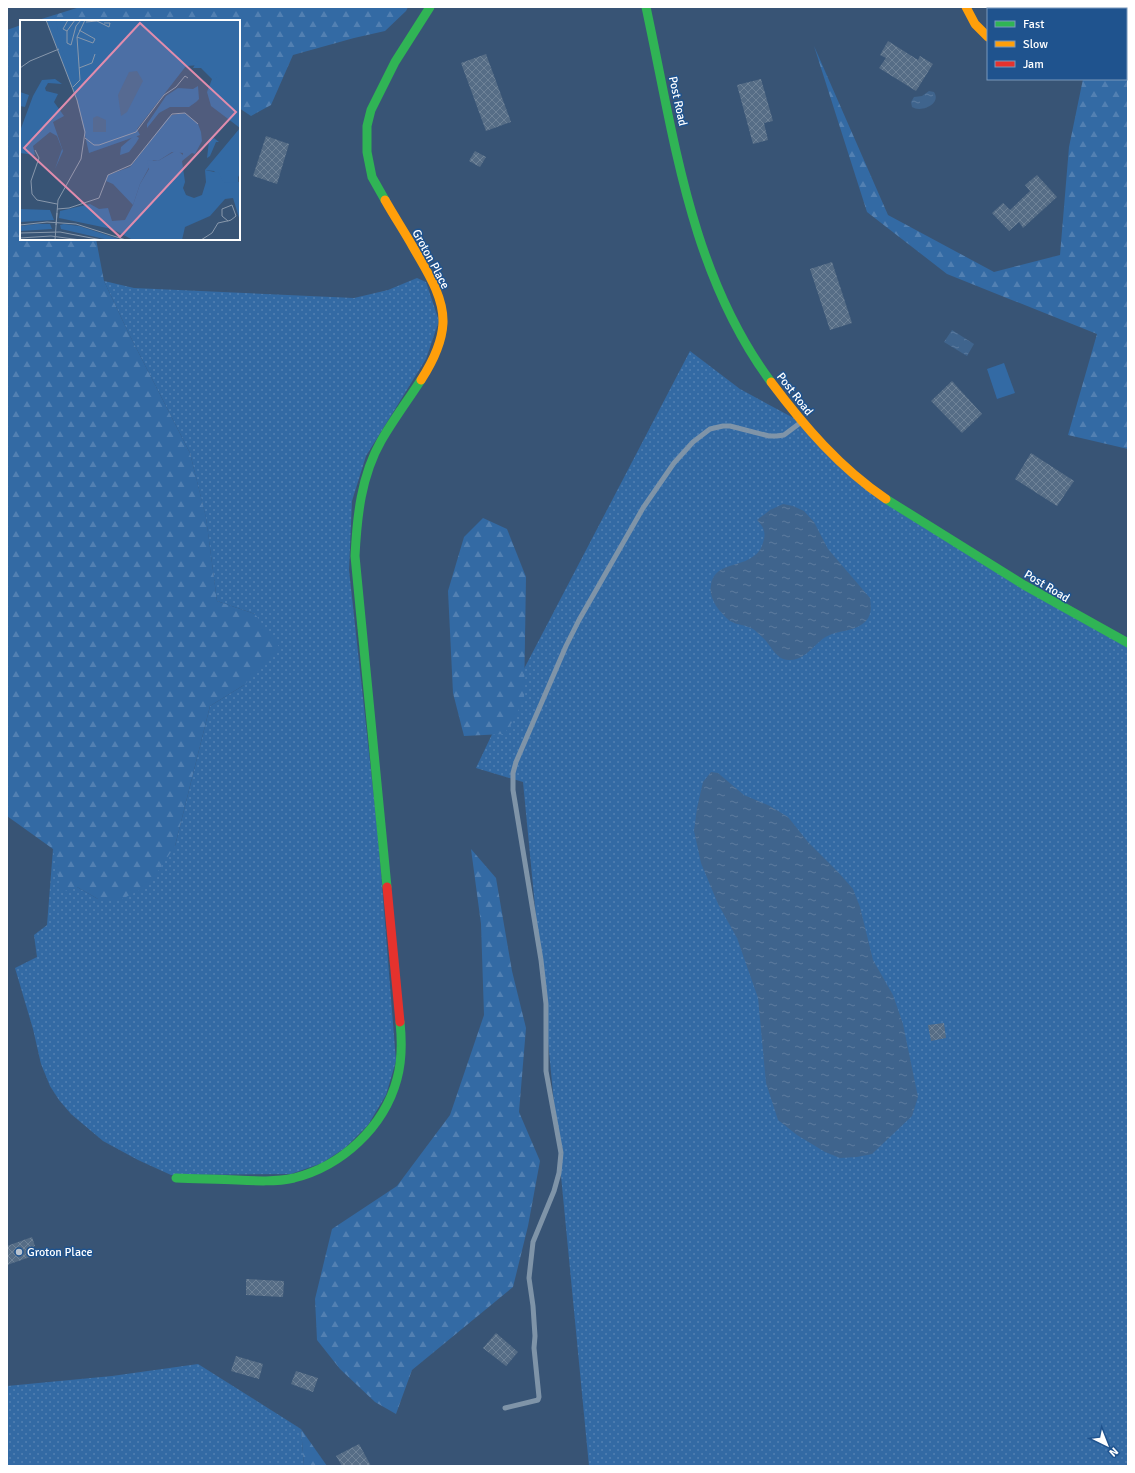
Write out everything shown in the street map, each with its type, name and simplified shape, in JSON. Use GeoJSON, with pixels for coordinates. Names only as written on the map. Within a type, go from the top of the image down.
{"type":"FeatureCollection","features":[{"type":"Feature","properties":{"kind":"street","name":"Groton Place"},"geometry":{"type":"LineString","coordinates":[[176,1178],[270,1181],[295,1178],[326,1167],[349,1152],[372,1128],[390,1098],[400,1064],[401,1035],[355,556],[356,523],[361,492],[373,456],[431,363],[440,342],[443,323],[440,303],[434,284],[372,177],[367,152],[367,126],[371,110],[379,92],[395,62],[430,7]]}},
{"type":"Feature","properties":{"kind":"street","name":"Post Road"},"geometry":{"type":"LineString","coordinates":[[646,7],[678,162],[693,220],[707,262],[723,302],[746,344],[771,384],[801,422],[837,460],[876,492],[1027,589],[1078,618],[1128,643]]}},
{"type":"Feature","properties":{"kind":"street"},"geometry":{"type":"LineString","coordinates":[[966,7],[975,24],[987,36]]}},
{"type":"Feature","properties":{"kind":"lane"},"geometry":{"type":"LineString","coordinates":[[505,1408],[533,1403],[538,1400],[539,1397],[534,1348],[533,1306],[529,1278],[533,1242],[559,1173],[560,1153],[546,1071],[546,1004],[541,960],[513,790],[513,773],[516,762],[566,646],[579,620],[643,508],[674,463],[693,442],[710,429],[730,426],[744,428],[761,435],[777,436],[784,434],[801,422]]}},
{"type":"Feature","properties":{"kind":"green space"},"geometry":{"type":"Polygon","coordinates":[[[80,7],[408,7],[406,11],[385,31],[293,55],[271,105],[251,116],[240,109],[240,20],[38,20],[80,7]]]}},
{"type":"Feature","properties":{"kind":"green space"},"geometry":{"type":"Polygon","coordinates":[[[1128,7],[1128,449],[1068,435],[1097,334],[947,274],[867,212],[814,46],[888,215],[994,272],[1060,255],[1069,147],[1083,80],[1127,80],[1127,8],[1032,8],[1128,7]]]}},
{"type":"Feature","properties":{"kind":"green space"},"geometry":{"type":"Polygon","coordinates":[[[20,25],[20,240],[96,240],[104,281],[129,334],[190,453],[206,517],[217,601],[255,614],[280,648],[244,685],[210,706],[175,846],[148,886],[118,901],[98,899],[77,887],[61,892],[53,849],[7,816],[7,30],[20,25]]]}},
{"type":"Feature","properties":{"kind":"green space"},"geometry":{"type":"Polygon","coordinates":[[[417,278],[426,282],[439,321],[426,359],[366,456],[352,501],[349,570],[378,835],[396,1061],[386,1095],[368,1125],[345,1148],[322,1163],[291,1174],[171,1175],[138,1160],[103,1141],[71,1114],[59,1100],[50,1086],[41,1064],[33,1029],[15,968],[37,957],[34,935],[47,925],[53,849],[77,887],[98,899],[175,846],[210,706],[244,685],[255,614],[217,601],[206,518],[190,453],[129,334],[104,281],[134,288],[354,298],[388,290],[417,278]]]}},
{"type":"Feature","properties":{"kind":"green space"},"geometry":{"type":"Polygon","coordinates":[[[690,351],[740,389],[801,422],[876,492],[1128,643],[1128,1466],[589,1466],[523,782],[476,768],[514,688],[690,351]]]}},
{"type":"Feature","properties":{"kind":"green space"},"geometry":{"type":"Polygon","coordinates":[[[1004,363],[1015,393],[997,399],[987,369],[1004,363]]]}},
{"type":"Feature","properties":{"kind":"green space"},"geometry":{"type":"Polygon","coordinates":[[[483,518],[507,529],[526,577],[524,700],[504,734],[464,736],[453,693],[448,591],[464,537],[483,518]]]}},
{"type":"Feature","properties":{"kind":"green space"},"geometry":{"type":"Polygon","coordinates":[[[471,849],[496,878],[512,971],[526,1028],[519,1112],[540,1161],[528,1226],[513,1287],[412,1370],[396,1414],[375,1402],[340,1369],[317,1340],[315,1299],[332,1229],[397,1186],[450,1115],[484,1015],[481,924],[471,849]]]}},
{"type":"Feature","properties":{"kind":"green space"},"geometry":{"type":"Polygon","coordinates":[[[198,1364],[301,1429],[304,1466],[7,1466],[7,1386],[112,1376],[198,1364]]]}},
{"type":"Feature","properties":{"kind":"green space"},"geometry":{"type":"Polygon","coordinates":[[[301,1429],[327,1466],[304,1466],[301,1429]]]}},
{"type":"Feature","properties":{"kind":"water"},"geometry":{"type":"Polygon","coordinates":[[[929,91],[934,92],[936,96],[933,104],[920,109],[912,107],[911,102],[914,97],[922,96],[929,91]]]}},
{"type":"Feature","properties":{"kind":"water"},"geometry":{"type":"Polygon","coordinates":[[[952,330],[974,344],[967,356],[944,342],[952,330]]]}},
{"type":"Feature","properties":{"kind":"water"},"geometry":{"type":"Polygon","coordinates":[[[783,504],[793,506],[804,511],[814,522],[828,549],[870,598],[871,607],[868,618],[861,625],[829,635],[804,655],[794,660],[784,659],[777,655],[765,640],[753,629],[727,619],[715,604],[711,595],[711,585],[713,578],[717,573],[727,567],[745,561],[754,556],[760,550],[764,539],[764,531],[757,520],[770,510],[783,504]]]}},
{"type":"Feature","properties":{"kind":"water"},"geometry":{"type":"Polygon","coordinates":[[[711,772],[718,773],[744,795],[770,806],[788,817],[808,842],[853,889],[860,907],[873,960],[893,995],[903,1024],[918,1097],[912,1116],[872,1154],[840,1158],[825,1152],[797,1135],[778,1120],[766,1083],[758,998],[737,938],[718,904],[701,863],[694,831],[697,808],[703,782],[711,772]]]}},
{"type":"Feature","properties":{"kind":"building"},"geometry":{"type":"Polygon","coordinates":[[[888,41],[918,60],[920,56],[933,64],[916,91],[879,68],[886,58],[880,55],[888,41]]]}},
{"type":"Feature","properties":{"kind":"building"},"geometry":{"type":"Polygon","coordinates":[[[486,54],[511,122],[486,131],[461,63],[486,54]]]}},
{"type":"Feature","properties":{"kind":"building"},"geometry":{"type":"Polygon","coordinates":[[[761,79],[773,121],[764,123],[768,140],[753,144],[737,85],[761,79]]]}},
{"type":"Feature","properties":{"kind":"building"},"geometry":{"type":"Polygon","coordinates":[[[266,136],[289,144],[277,184],[253,176],[266,136]]]}},
{"type":"Feature","properties":{"kind":"building"},"geometry":{"type":"Polygon","coordinates":[[[475,151],[486,157],[480,167],[469,161],[475,151]]]}},
{"type":"Feature","properties":{"kind":"building"},"geometry":{"type":"Polygon","coordinates":[[[1037,175],[1057,197],[1023,228],[1019,222],[1009,231],[992,213],[1003,203],[1010,210],[1030,191],[1025,185],[1037,175]]]}},
{"type":"Feature","properties":{"kind":"building"},"geometry":{"type":"Polygon","coordinates":[[[832,262],[852,323],[830,330],[810,269],[832,262]]]}},
{"type":"Feature","properties":{"kind":"building"},"geometry":{"type":"Polygon","coordinates":[[[952,381],[982,414],[962,433],[931,401],[952,381]]]}},
{"type":"Feature","properties":{"kind":"building"},"geometry":{"type":"Polygon","coordinates":[[[1031,453],[1074,481],[1057,506],[1015,479],[1031,453]]]}},
{"type":"Feature","properties":{"kind":"building"},"geometry":{"type":"Polygon","coordinates":[[[944,1023],[946,1038],[931,1041],[928,1025],[944,1023]]]}},
{"type":"Feature","properties":{"kind":"building","name":"Groton Place"},"geometry":{"type":"Polygon","coordinates":[[[32,1237],[35,1246],[30,1248],[33,1256],[7,1265],[7,1246],[32,1237]]]}},
{"type":"Feature","properties":{"kind":"building"},"geometry":{"type":"Polygon","coordinates":[[[246,1279],[284,1281],[283,1297],[246,1295],[246,1279]]]}},
{"type":"Feature","properties":{"kind":"building"},"geometry":{"type":"Polygon","coordinates":[[[496,1333],[518,1352],[506,1366],[483,1348],[496,1333]]]}},
{"type":"Feature","properties":{"kind":"building"},"geometry":{"type":"Polygon","coordinates":[[[236,1356],[263,1364],[259,1379],[231,1371],[236,1356]]]}},
{"type":"Feature","properties":{"kind":"building"},"geometry":{"type":"Polygon","coordinates":[[[296,1371],[318,1378],[313,1392],[291,1384],[296,1371]]]}},
{"type":"Feature","properties":{"kind":"building"},"geometry":{"type":"Polygon","coordinates":[[[359,1444],[371,1466],[342,1466],[336,1456],[359,1444]]]}},
{"type":"Feature","properties":{"kind":"traffic: fast"},"geometry":{"type":"LineString","coordinates":[[385,200],[372,177],[367,152],[367,126],[371,110],[395,62],[430,7]]}},
{"type":"Feature","properties":{"kind":"traffic: fast"},"geometry":{"type":"LineString","coordinates":[[646,7],[676,154],[703,249],[721,296],[744,340],[771,382]]}},
{"type":"Feature","properties":{"kind":"traffic: fast"},"geometry":{"type":"LineString","coordinates":[[387,887],[355,556],[356,541],[361,497],[374,454],[390,425],[421,380]]}},
{"type":"Feature","properties":{"kind":"traffic: fast"},"geometry":{"type":"LineString","coordinates":[[886,499],[1024,585],[1128,643]]}},
{"type":"Feature","properties":{"kind":"traffic: fast"},"geometry":{"type":"LineString","coordinates":[[176,1178],[273,1181],[294,1178],[312,1172],[329,1164],[344,1154],[359,1142],[371,1128],[391,1097],[397,1079],[401,1058],[400,1022]]}},
{"type":"Feature","properties":{"kind":"traffic: slow"},"geometry":{"type":"LineString","coordinates":[[966,7],[975,24],[987,36]]}},
{"type":"Feature","properties":{"kind":"traffic: slow"},"geometry":{"type":"LineString","coordinates":[[385,200],[428,274],[441,303],[443,313],[441,338],[433,360],[421,380]]}},
{"type":"Feature","properties":{"kind":"traffic: slow"},"geometry":{"type":"LineString","coordinates":[[771,382],[796,414],[838,460],[853,474],[886,499]]}},
{"type":"Feature","properties":{"kind":"traffic: jam"},"geometry":{"type":"LineString","coordinates":[[387,887],[400,1022]]}},
{"type":"Feature","properties":{"kind":"place","name":"Groton Place"},"geometry":{"type":"Point","coordinates":[19,1252]}}]}
